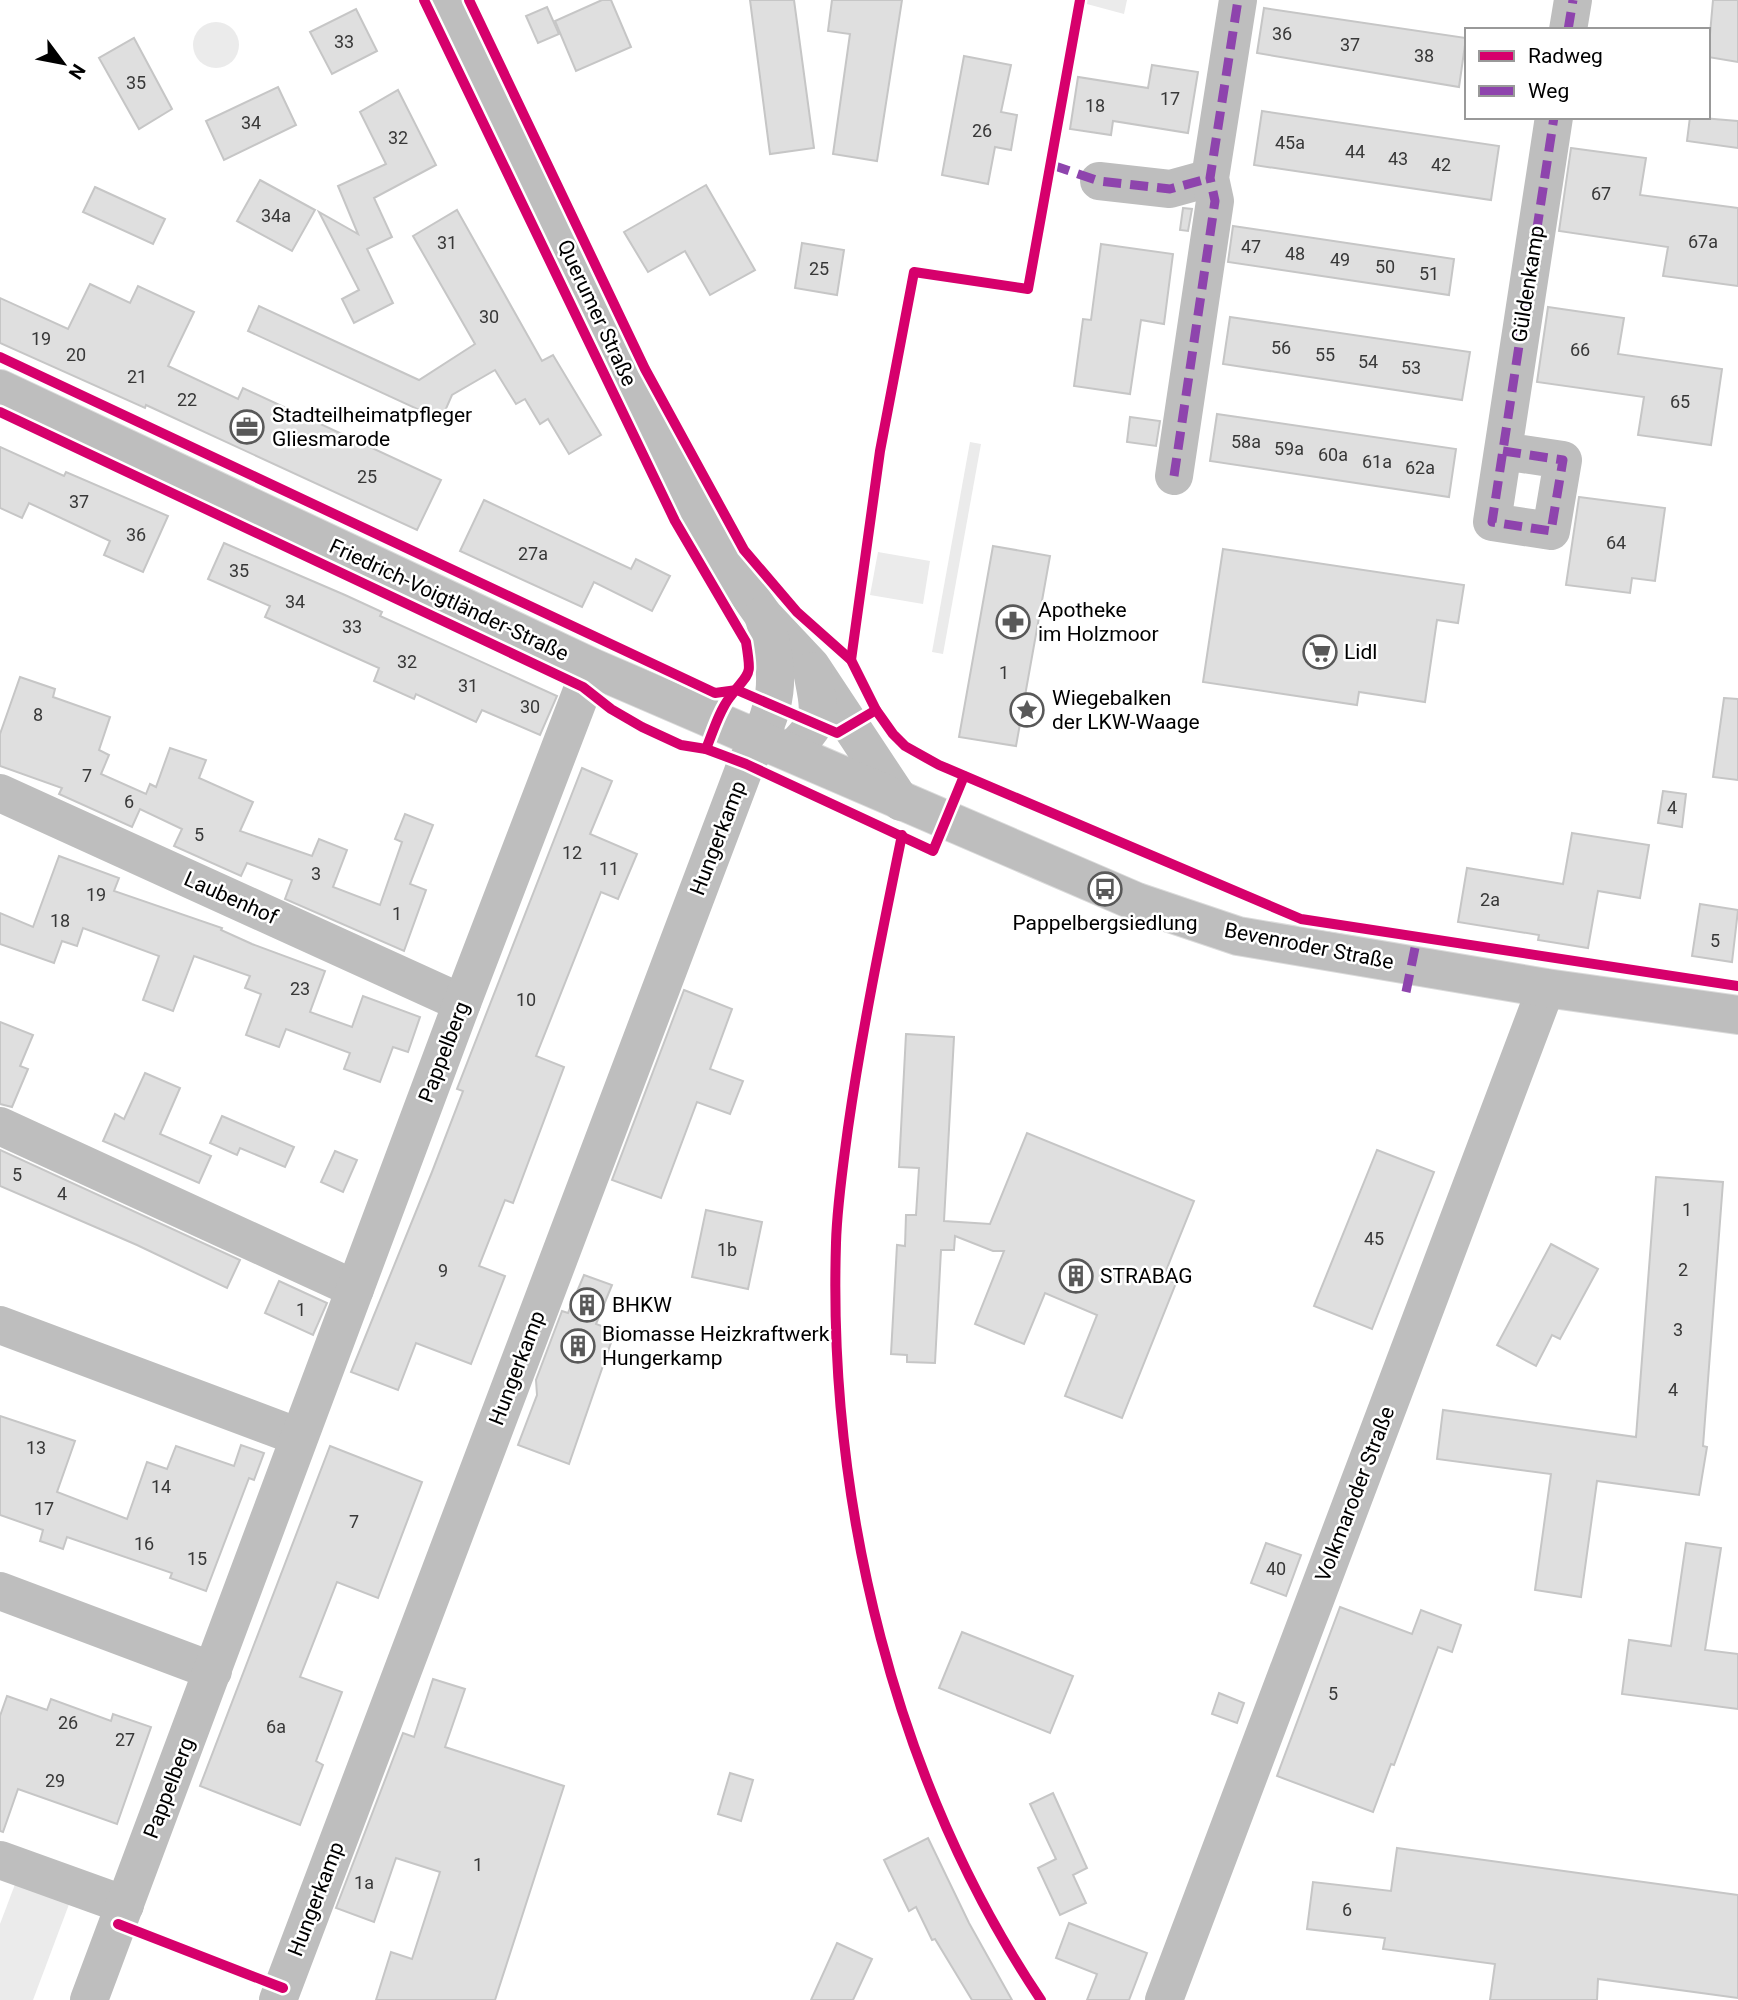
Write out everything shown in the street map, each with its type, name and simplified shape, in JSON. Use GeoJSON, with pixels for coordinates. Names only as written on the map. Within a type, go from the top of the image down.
{"type":"FeatureCollection","features":[{"type":"Feature","properties":{"kind":"street","name":"Querumer Straße"},"geometry":{"type":"LineString","coordinates":[[448,0],[708,537],[763,615],[811,666],[901,802]]}},
{"type":"Feature","properties":{"kind":"street"},"geometry":{"type":"LineString","coordinates":[[1174,475],[1214,201],[1210,178],[1238,0]]}},
{"type":"Feature","properties":{"kind":"street"},"geometry":{"type":"LineString","coordinates":[[1568,28],[1573,0]]}},
{"type":"Feature","properties":{"kind":"street","name":"Güldenkamp"},"geometry":{"type":"LineString","coordinates":[[1503,451],[1554,119]]}},
{"type":"Feature","properties":{"kind":"street"},"geometry":{"type":"LineString","coordinates":[[1098,181],[1170,189],[1210,178]]}},
{"type":"Feature","properties":{"kind":"street","name":"Friedrich-Voigtländer-Straße"},"geometry":{"type":"LineString","coordinates":[[0,389],[591,667],[901,802]]}},
{"type":"Feature","properties":{"kind":"street","name":"Querumer Straße"},"geometry":{"type":"LineString","coordinates":[[763,615],[775,654],[775,745]]}},
{"type":"Feature","properties":{"kind":"street"},"geometry":{"type":"LineString","coordinates":[[775,745],[817,725],[819,704],[811,666]]}},
{"type":"Feature","properties":{"kind":"street","name":"Pappelberg"},"geometry":{"type":"LineString","coordinates":[[89,2000],[462,1003],[591,667]]}},
{"type":"Feature","properties":{"kind":"street","name":"Hungerkamp"},"geometry":{"type":"LineString","coordinates":[[278,2000],[746,764],[775,745]]}},
{"type":"Feature","properties":{"kind":"street","name":"Laubenhof"},"geometry":{"type":"LineString","coordinates":[[0,793],[462,1003]]}},
{"type":"Feature","properties":{"kind":"street","name":"Bevenroder Straße"},"geometry":{"type":"LineString","coordinates":[[901,802],[1137,902],[1238,936],[1546,988],[1738,1015]]}},
{"type":"Feature","properties":{"kind":"street","name":"Volkmaroder Straße"},"geometry":{"type":"LineString","coordinates":[[1164,2000],[1546,988]]}},
{"type":"Feature","properties":{"kind":"street"},"geometry":{"type":"LineString","coordinates":[[0,1126],[355,1289]]}},
{"type":"Feature","properties":{"kind":"street"},"geometry":{"type":"LineString","coordinates":[[0,1325],[299,1437]]}},
{"type":"Feature","properties":{"kind":"street"},"geometry":{"type":"LineString","coordinates":[[0,1591],[213,1671]]}},
{"type":"Feature","properties":{"kind":"street"},"geometry":{"type":"LineString","coordinates":[[0,1860],[125,1905]]}},
{"type":"Feature","properties":{"kind":"shaded area"},"geometry":{"type":"Polygon","coordinates":[[[1072,0],[1127,0],[1124,14],[1072,0]]]}},
{"type":"Feature","properties":{"kind":"shaded area"},"geometry":{"type":"Polygon","coordinates":[[[216,22],[232,29],[239,45],[232,61],[216,68],[200,61],[193,45],[200,29],[216,22]]]}},
{"type":"Feature","properties":{"kind":"shaded area"},"geometry":{"type":"Polygon","coordinates":[[[970,442],[981,444],[943,654],[932,652],[970,442]]]}},
{"type":"Feature","properties":{"kind":"shaded area"},"geometry":{"type":"Polygon","coordinates":[[[878,552],[930,561],[923,604],[870,595],[878,552]]]}},
{"type":"Feature","properties":{"kind":"shaded area"},"geometry":{"type":"Polygon","coordinates":[[[17,1879],[71,1899],[33,2000],[0,2000],[0,1924],[17,1879]]]}},
{"type":"Feature","properties":{"kind":"building"},"geometry":{"type":"Polygon","coordinates":[[[602,0],[611,0],[631,47],[576,71],[555,21],[602,0]]]}},
{"type":"Feature","properties":{"kind":"building"},"geometry":{"type":"Polygon","coordinates":[[[750,0],[794,0],[814,148],[770,154],[750,0]]]}},
{"type":"Feature","properties":{"kind":"building"},"geometry":{"type":"Polygon","coordinates":[[[832,0],[902,0],[877,161],[833,154],[850,34],[828,31],[832,0]]]}},
{"type":"Feature","properties":{"kind":"building"},"geometry":{"type":"Polygon","coordinates":[[[1713,0],[1738,0],[1738,62],[1710,57],[1713,0]]]}},
{"type":"Feature","properties":{"kind":"building"},"geometry":{"type":"Polygon","coordinates":[[[547,7],[559,34],[538,43],[526,16],[547,7]]]}},
{"type":"Feature","properties":{"kind":"building"},"geometry":{"type":"Polygon","coordinates":[[[1264,8],[1465,38],[1459,87],[1257,53],[1264,8]]]}},
{"type":"Feature","properties":{"kind":"building"},"geometry":{"type":"Polygon","coordinates":[[[356,9],[377,51],[332,74],[310,32],[356,9]]]}},
{"type":"Feature","properties":{"kind":"building"},"geometry":{"type":"Polygon","coordinates":[[[134,38],[172,109],[139,129],[99,58],[134,38]]]}},
{"type":"Feature","properties":{"kind":"building"},"geometry":{"type":"Polygon","coordinates":[[[964,56],[1011,65],[1001,112],[1017,115],[1011,150],[995,147],[988,184],[942,175],[964,56]]]}},
{"type":"Feature","properties":{"kind":"building"},"geometry":{"type":"Polygon","coordinates":[[[1152,65],[1198,72],[1188,133],[1113,121],[1111,135],[1070,129],[1078,77],[1148,88],[1152,65]]]}},
{"type":"Feature","properties":{"kind":"building"},"geometry":{"type":"Polygon","coordinates":[[[278,87],[296,125],[224,160],[206,121],[278,87]]]}},
{"type":"Feature","properties":{"kind":"building"},"geometry":{"type":"Polygon","coordinates":[[[398,90],[436,165],[374,198],[392,237],[367,249],[393,303],[354,323],[342,299],[359,290],[319,212],[358,234],[338,186],[386,164],[360,112],[398,90]]]}},
{"type":"Feature","properties":{"kind":"building"},"geometry":{"type":"Polygon","coordinates":[[[1262,111],[1499,146],[1491,200],[1254,165],[1262,111]]]}},
{"type":"Feature","properties":{"kind":"building"},"geometry":{"type":"Polygon","coordinates":[[[1690,119],[1738,121],[1738,148],[1687,141],[1690,119]]]}},
{"type":"Feature","properties":{"kind":"building"},"geometry":{"type":"Polygon","coordinates":[[[1571,148],[1646,158],[1640,195],[1738,208],[1738,286],[1663,276],[1668,247],[1559,231],[1571,148]]]}},
{"type":"Feature","properties":{"kind":"building"},"geometry":{"type":"Polygon","coordinates":[[[260,180],[315,210],[292,251],[237,221],[260,180]]]}},
{"type":"Feature","properties":{"kind":"building"},"geometry":{"type":"Polygon","coordinates":[[[706,185],[755,270],[710,295],[685,251],[648,272],[624,232],[706,185]]]}},
{"type":"Feature","properties":{"kind":"building"},"geometry":{"type":"Polygon","coordinates":[[[95,187],[165,219],[153,244],[83,212],[95,187]]]}},
{"type":"Feature","properties":{"kind":"building"},"geometry":{"type":"Polygon","coordinates":[[[1183,208],[1192,209],[1188,231],[1180,230],[1183,208]]]}},
{"type":"Feature","properties":{"kind":"building"},"geometry":{"type":"Polygon","coordinates":[[[457,210],[542,361],[553,355],[601,435],[569,454],[548,419],[540,424],[525,399],[516,404],[495,370],[452,395],[441,420],[248,331],[259,306],[419,380],[475,344],[413,236],[457,210]]]}},
{"type":"Feature","properties":{"kind":"building"},"geometry":{"type":"Polygon","coordinates":[[[1233,226],[1454,259],[1449,295],[1228,262],[1233,226]]]}},
{"type":"Feature","properties":{"kind":"building"},"geometry":{"type":"Polygon","coordinates":[[[802,243],[844,250],[837,295],[795,288],[802,243]]]}},
{"type":"Feature","properties":{"kind":"building"},"geometry":{"type":"Polygon","coordinates":[[[1101,244],[1173,254],[1164,324],[1141,320],[1130,394],[1074,386],[1083,319],[1091,320],[1101,244]]]}},
{"type":"Feature","properties":{"kind":"building"},"geometry":{"type":"Polygon","coordinates":[[[90,284],[130,303],[138,286],[194,312],[168,366],[238,399],[243,388],[441,480],[417,530],[146,405],[145,408],[0,343],[0,298],[68,329],[90,284]]]}},
{"type":"Feature","properties":{"kind":"building"},"geometry":{"type":"Polygon","coordinates":[[[1548,307],[1624,318],[1618,354],[1722,369],[1711,445],[1638,435],[1644,397],[1537,382],[1548,307]]]}},
{"type":"Feature","properties":{"kind":"building"},"geometry":{"type":"Polygon","coordinates":[[[1230,317],[1470,352],[1462,400],[1223,364],[1230,317]]]}},
{"type":"Feature","properties":{"kind":"building"},"geometry":{"type":"Polygon","coordinates":[[[1217,414],[1456,449],[1449,497],[1210,461],[1217,414]]]}},
{"type":"Feature","properties":{"kind":"building"},"geometry":{"type":"Polygon","coordinates":[[[1130,417],[1160,421],[1156,446],[1127,442],[1130,417]]]}},
{"type":"Feature","properties":{"kind":"building"},"geometry":{"type":"Polygon","coordinates":[[[0,447],[64,476],[66,472],[168,516],[143,572],[104,555],[110,541],[29,503],[22,518],[0,508],[0,447]]]}},
{"type":"Feature","properties":{"kind":"building"},"geometry":{"type":"Polygon","coordinates":[[[1579,497],[1665,508],[1655,581],[1632,578],[1630,593],[1566,585],[1579,497]]]}},
{"type":"Feature","properties":{"kind":"building"},"geometry":{"type":"Polygon","coordinates":[[[484,500],[631,569],[636,559],[670,576],[652,611],[594,582],[582,607],[460,551],[484,500]]]}},
{"type":"Feature","properties":{"kind":"building"},"geometry":{"type":"Polygon","coordinates":[[[224,543],[382,612],[380,616],[557,696],[540,735],[482,710],[476,722],[416,694],[414,699],[374,681],[379,668],[265,617],[270,606],[208,579],[224,543]]]}},
{"type":"Feature","properties":{"kind":"building"},"geometry":{"type":"Polygon","coordinates":[[[993,546],[1050,556],[1016,746],[959,737],[993,546]]]}},
{"type":"Feature","properties":{"kind":"building","name":"Lidl"},"geometry":{"type":"Polygon","coordinates":[[[1223,549],[1464,585],[1458,623],[1437,620],[1425,702],[1359,692],[1357,705],[1203,682],[1223,549]]]}},
{"type":"Feature","properties":{"kind":"building"},"geometry":{"type":"Polygon","coordinates":[[[20,677],[55,689],[53,697],[110,717],[99,750],[109,755],[101,774],[146,794],[150,784],[156,787],[170,748],[206,760],[199,778],[253,802],[240,831],[312,856],[319,839],[347,850],[333,887],[380,905],[402,842],[395,839],[405,814],[433,825],[410,884],[426,890],[404,951],[285,899],[292,880],[247,863],[241,876],[174,846],[182,829],[140,809],[132,827],[59,794],[62,788],[0,766],[0,734],[20,677]]]}},
{"type":"Feature","properties":{"kind":"building"},"geometry":{"type":"Polygon","coordinates":[[[1724,698],[1738,699],[1738,780],[1713,777],[1724,698]]]}},
{"type":"Feature","properties":{"kind":"building"},"geometry":{"type":"Polygon","coordinates":[[[582,768],[612,781],[590,834],[637,854],[618,899],[601,892],[536,1056],[564,1067],[513,1203],[505,1200],[479,1266],[505,1276],[471,1364],[416,1343],[398,1390],[351,1372],[463,1091],[457,1089],[582,768]]]}},
{"type":"Feature","properties":{"kind":"building"},"geometry":{"type":"Polygon","coordinates":[[[1663,791],[1686,794],[1682,827],[1658,823],[1663,791]]]}},
{"type":"Feature","properties":{"kind":"building"},"geometry":{"type":"Polygon","coordinates":[[[1572,833],[1649,845],[1640,898],[1598,891],[1588,948],[1538,940],[1539,935],[1458,922],[1467,868],[1563,884],[1572,833]]]}},
{"type":"Feature","properties":{"kind":"building"},"geometry":{"type":"Polygon","coordinates":[[[59,856],[119,878],[114,891],[222,928],[221,930],[252,944],[325,971],[310,1012],[352,1027],[363,996],[420,1017],[408,1052],[393,1047],[380,1082],[344,1069],[350,1053],[286,1029],[279,1047],[246,1035],[261,994],[245,988],[250,976],[194,956],[173,1011],[143,1000],[159,956],[83,928],[77,946],[62,941],[54,963],[0,944],[0,913],[33,927],[59,856]]]}},
{"type":"Feature","properties":{"kind":"building"},"geometry":{"type":"Polygon","coordinates":[[[1700,904],[1738,910],[1732,962],[1692,956],[1700,904]]]}},
{"type":"Feature","properties":{"kind":"building"},"geometry":{"type":"Polygon","coordinates":[[[684,990],[732,1009],[710,1069],[743,1081],[730,1114],[697,1102],[661,1198],[612,1180],[684,990]]]}},
{"type":"Feature","properties":{"kind":"building"},"geometry":{"type":"Polygon","coordinates":[[[0,1022],[33,1035],[20,1066],[28,1069],[12,1107],[0,1104],[0,1022]]]}},
{"type":"Feature","properties":{"kind":"building","name":"STRABAG"},"geometry":{"type":"Polygon","coordinates":[[[906,1034],[954,1037],[944,1221],[990,1224],[1027,1133],[1194,1201],[1163,1278],[1176,1283],[1122,1418],[1065,1396],[1097,1315],[1045,1293],[1024,1344],[975,1324],[1004,1251],[993,1251],[955,1236],[954,1250],[941,1250],[935,1363],[907,1362],[907,1355],[891,1354],[897,1245],[905,1246],[906,1215],[916,1215],[919,1168],[899,1167],[906,1034]]]}},
{"type":"Feature","properties":{"kind":"building"},"geometry":{"type":"Polygon","coordinates":[[[145,1073],[180,1088],[160,1134],[211,1156],[199,1183],[103,1141],[115,1114],[124,1119],[145,1073]]]}},
{"type":"Feature","properties":{"kind":"building"},"geometry":{"type":"Polygon","coordinates":[[[222,1116],[294,1147],[285,1167],[240,1148],[237,1155],[210,1143],[222,1116]]]}},
{"type":"Feature","properties":{"kind":"building"},"geometry":{"type":"Polygon","coordinates":[[[0,1150],[240,1260],[227,1288],[137,1245],[0,1186],[0,1150]]]}},
{"type":"Feature","properties":{"kind":"building"},"geometry":{"type":"Polygon","coordinates":[[[1377,1150],[1434,1172],[1372,1329],[1314,1306],[1377,1150]]]}},
{"type":"Feature","properties":{"kind":"building"},"geometry":{"type":"Polygon","coordinates":[[[335,1151],[357,1160],[343,1192],[321,1182],[335,1151]]]}},
{"type":"Feature","properties":{"kind":"building"},"geometry":{"type":"Polygon","coordinates":[[[1656,1177],[1723,1182],[1703,1446],[1707,1447],[1699,1495],[1597,1481],[1581,1597],[1535,1590],[1551,1474],[1437,1459],[1443,1410],[1636,1437],[1656,1177]]]}},
{"type":"Feature","properties":{"kind":"building"},"geometry":{"type":"Polygon","coordinates":[[[706,1210],[762,1222],[748,1289],[692,1277],[706,1210]]]}},
{"type":"Feature","properties":{"kind":"building"},"geometry":{"type":"Polygon","coordinates":[[[1551,1244],[1598,1269],[1560,1339],[1552,1335],[1536,1366],[1497,1345],[1551,1244]]]}},
{"type":"Feature","properties":{"kind":"building"},"geometry":{"type":"Polygon","coordinates":[[[584,1275],[612,1285],[596,1324],[615,1331],[569,1464],[518,1445],[537,1395],[536,1380],[562,1311],[568,1313],[584,1275]]]}},
{"type":"Feature","properties":{"kind":"building"},"geometry":{"type":"Polygon","coordinates":[[[279,1281],[327,1303],[313,1335],[265,1313],[279,1281]]]}},
{"type":"Feature","properties":{"kind":"building"},"geometry":{"type":"Polygon","coordinates":[[[0,1416],[75,1441],[57,1492],[127,1519],[147,1462],[167,1469],[176,1446],[234,1466],[241,1445],[264,1453],[254,1480],[249,1478],[206,1591],[170,1578],[172,1573],[67,1537],[63,1549],[40,1541],[43,1530],[0,1515],[0,1416]]]}},
{"type":"Feature","properties":{"kind":"building"},"geometry":{"type":"Polygon","coordinates":[[[330,1446],[422,1482],[378,1598],[337,1582],[300,1677],[342,1692],[316,1761],[323,1765],[300,1825],[200,1786],[330,1446]]]}},
{"type":"Feature","properties":{"kind":"building"},"geometry":{"type":"Polygon","coordinates":[[[1266,1543],[1301,1555],[1286,1596],[1251,1583],[1266,1543]]]}},
{"type":"Feature","properties":{"kind":"building"},"geometry":{"type":"Polygon","coordinates":[[[1686,1543],[1721,1548],[1705,1650],[1738,1654],[1738,1709],[1622,1694],[1629,1640],[1671,1646],[1686,1543]]]}},
{"type":"Feature","properties":{"kind":"building"},"geometry":{"type":"Polygon","coordinates":[[[1340,1607],[1412,1634],[1421,1610],[1461,1625],[1452,1652],[1438,1647],[1394,1765],[1391,1764],[1373,1812],[1277,1776],[1340,1607]]]}},
{"type":"Feature","properties":{"kind":"building"},"geometry":{"type":"Polygon","coordinates":[[[962,1632],[1073,1676],[1050,1733],[939,1688],[962,1632]]]}},
{"type":"Feature","properties":{"kind":"building"},"geometry":{"type":"Polygon","coordinates":[[[433,1679],[465,1689],[445,1747],[564,1786],[495,2000],[376,2000],[391,1952],[412,1959],[440,1872],[396,1858],[374,1922],[336,1908],[403,1733],[414,1737],[433,1679]]]}},
{"type":"Feature","properties":{"kind":"building"},"geometry":{"type":"Polygon","coordinates":[[[1219,1693],[1244,1703],[1237,1723],[1212,1714],[1219,1693]]]}},
{"type":"Feature","properties":{"kind":"building"},"geometry":{"type":"Polygon","coordinates":[[[7,1696],[47,1710],[51,1699],[111,1721],[113,1714],[151,1727],[117,1824],[18,1789],[3,1832],[0,1831],[0,1716],[7,1696]]]}},
{"type":"Feature","properties":{"kind":"building"},"geometry":{"type":"Polygon","coordinates":[[[730,1773],[753,1780],[741,1821],[718,1814],[730,1773]]]}},
{"type":"Feature","properties":{"kind":"building"},"geometry":{"type":"Polygon","coordinates":[[[1053,1793],[1087,1868],[1073,1875],[1086,1903],[1060,1915],[1038,1868],[1056,1859],[1030,1804],[1053,1793]]]}},
{"type":"Feature","properties":{"kind":"building"},"geometry":{"type":"Polygon","coordinates":[[[928,1838],[969,1923],[1012,2000],[972,2000],[935,1939],[932,1940],[916,1907],[909,1911],[884,1860],[928,1838]]]}},
{"type":"Feature","properties":{"kind":"building"},"geometry":{"type":"Polygon","coordinates":[[[1397,1848],[1738,1895],[1738,1998],[1598,1979],[1597,2000],[1490,2000],[1495,1964],[1383,1949],[1385,1938],[1307,1929],[1313,1882],[1391,1891],[1397,1848]]]}},
{"type":"Feature","properties":{"kind":"building"},"geometry":{"type":"Polygon","coordinates":[[[1069,1923],[1147,1953],[1129,2000],[1087,2000],[1097,1974],[1056,1958],[1069,1923]]]}},
{"type":"Feature","properties":{"kind":"building"},"geometry":{"type":"Polygon","coordinates":[[[837,1943],[872,1959],[853,2000],[811,2000],[837,1943]]]}},
{"type":"Feature","properties":{"kind":"marked path"},"geometry":{"type":"LineString","coordinates":[[1174,476],[1215,201],[1210,178],[1238,0]]}},
{"type":"Feature","properties":{"kind":"marked path"},"geometry":{"type":"LineString","coordinates":[[1568,28],[1573,0]]}},
{"type":"Feature","properties":{"kind":"marked path"},"geometry":{"type":"LineString","coordinates":[[1503,451],[1563,460],[1551,531],[1492,522],[1554,119]]}},
{"type":"Feature","properties":{"kind":"marked path"},"geometry":{"type":"LineString","coordinates":[[1052,165],[1099,181],[1170,189],[1210,178]]}},
{"type":"Feature","properties":{"kind":"marked path"},"geometry":{"type":"LineString","coordinates":[[1406,992],[1417,938]]}},
{"type":"Feature","properties":{"kind":"cycle path"},"geometry":{"type":"LineString","coordinates":[[424,0],[675,521],[746,642],[748,673],[723,709],[706,749]]}},
{"type":"Feature","properties":{"kind":"cycle path"},"geometry":{"type":"LineString","coordinates":[[469,0],[645,369],[744,550],[797,612],[851,660],[876,710],[905,746],[939,765],[1301,919],[1738,986]]}},
{"type":"Feature","properties":{"kind":"cycle path"},"geometry":{"type":"LineString","coordinates":[[851,660],[880,451],[914,272],[1028,289],[1080,0]]}},
{"type":"Feature","properties":{"kind":"cycle path"},"geometry":{"type":"LineString","coordinates":[[0,357],[715,693],[737,690],[837,733],[876,710]]}},
{"type":"Feature","properties":{"kind":"cycle path"},"geometry":{"type":"LineString","coordinates":[[0,412],[583,687],[611,709],[642,727],[681,745],[706,749],[746,764],[933,851],[964,776]]}},
{"type":"Feature","properties":{"kind":"cycle path"},"geometry":{"type":"LineString","coordinates":[[902,835],[860,1055],[839,1200],[836,1243],[837,1342],[844,1441],[859,1540],[881,1638],[910,1734],[946,1827],[990,1916],[1041,2000]]}},
{"type":"Feature","properties":{"kind":"cycle path"},"geometry":{"type":"LineString","coordinates":[[118,1924],[283,1988]]}},
{"type":"Feature","properties":{"kind":"place","name":"Stadteilheimatpfleger Gliesmarode"},"geometry":{"type":"Point","coordinates":[247,427]}},
{"type":"Feature","properties":{"kind":"place","name":"Apotheke im Holzmoor"},"geometry":{"type":"Point","coordinates":[1013,622]}},
{"type":"Feature","properties":{"kind":"place","name":"Lidl"},"geometry":{"type":"Point","coordinates":[1320,652]}},
{"type":"Feature","properties":{"kind":"place","name":"Wiegebalken der LKW-Waage"},"geometry":{"type":"Point","coordinates":[1027,710]}},
{"type":"Feature","properties":{"kind":"place","name":"Pappelbergsiedlung"},"geometry":{"type":"Point","coordinates":[1105,889]}},
{"type":"Feature","properties":{"kind":"place","name":"STRABAG"},"geometry":{"type":"Point","coordinates":[1076,1276]}},
{"type":"Feature","properties":{"kind":"place","name":"BHKW"},"geometry":{"type":"Point","coordinates":[587,1305]}},
{"type":"Feature","properties":{"kind":"place","name":"Biomasse Heizkraftwerk Hungerkamp"},"geometry":{"type":"Point","coordinates":[578,1346]}}]}
